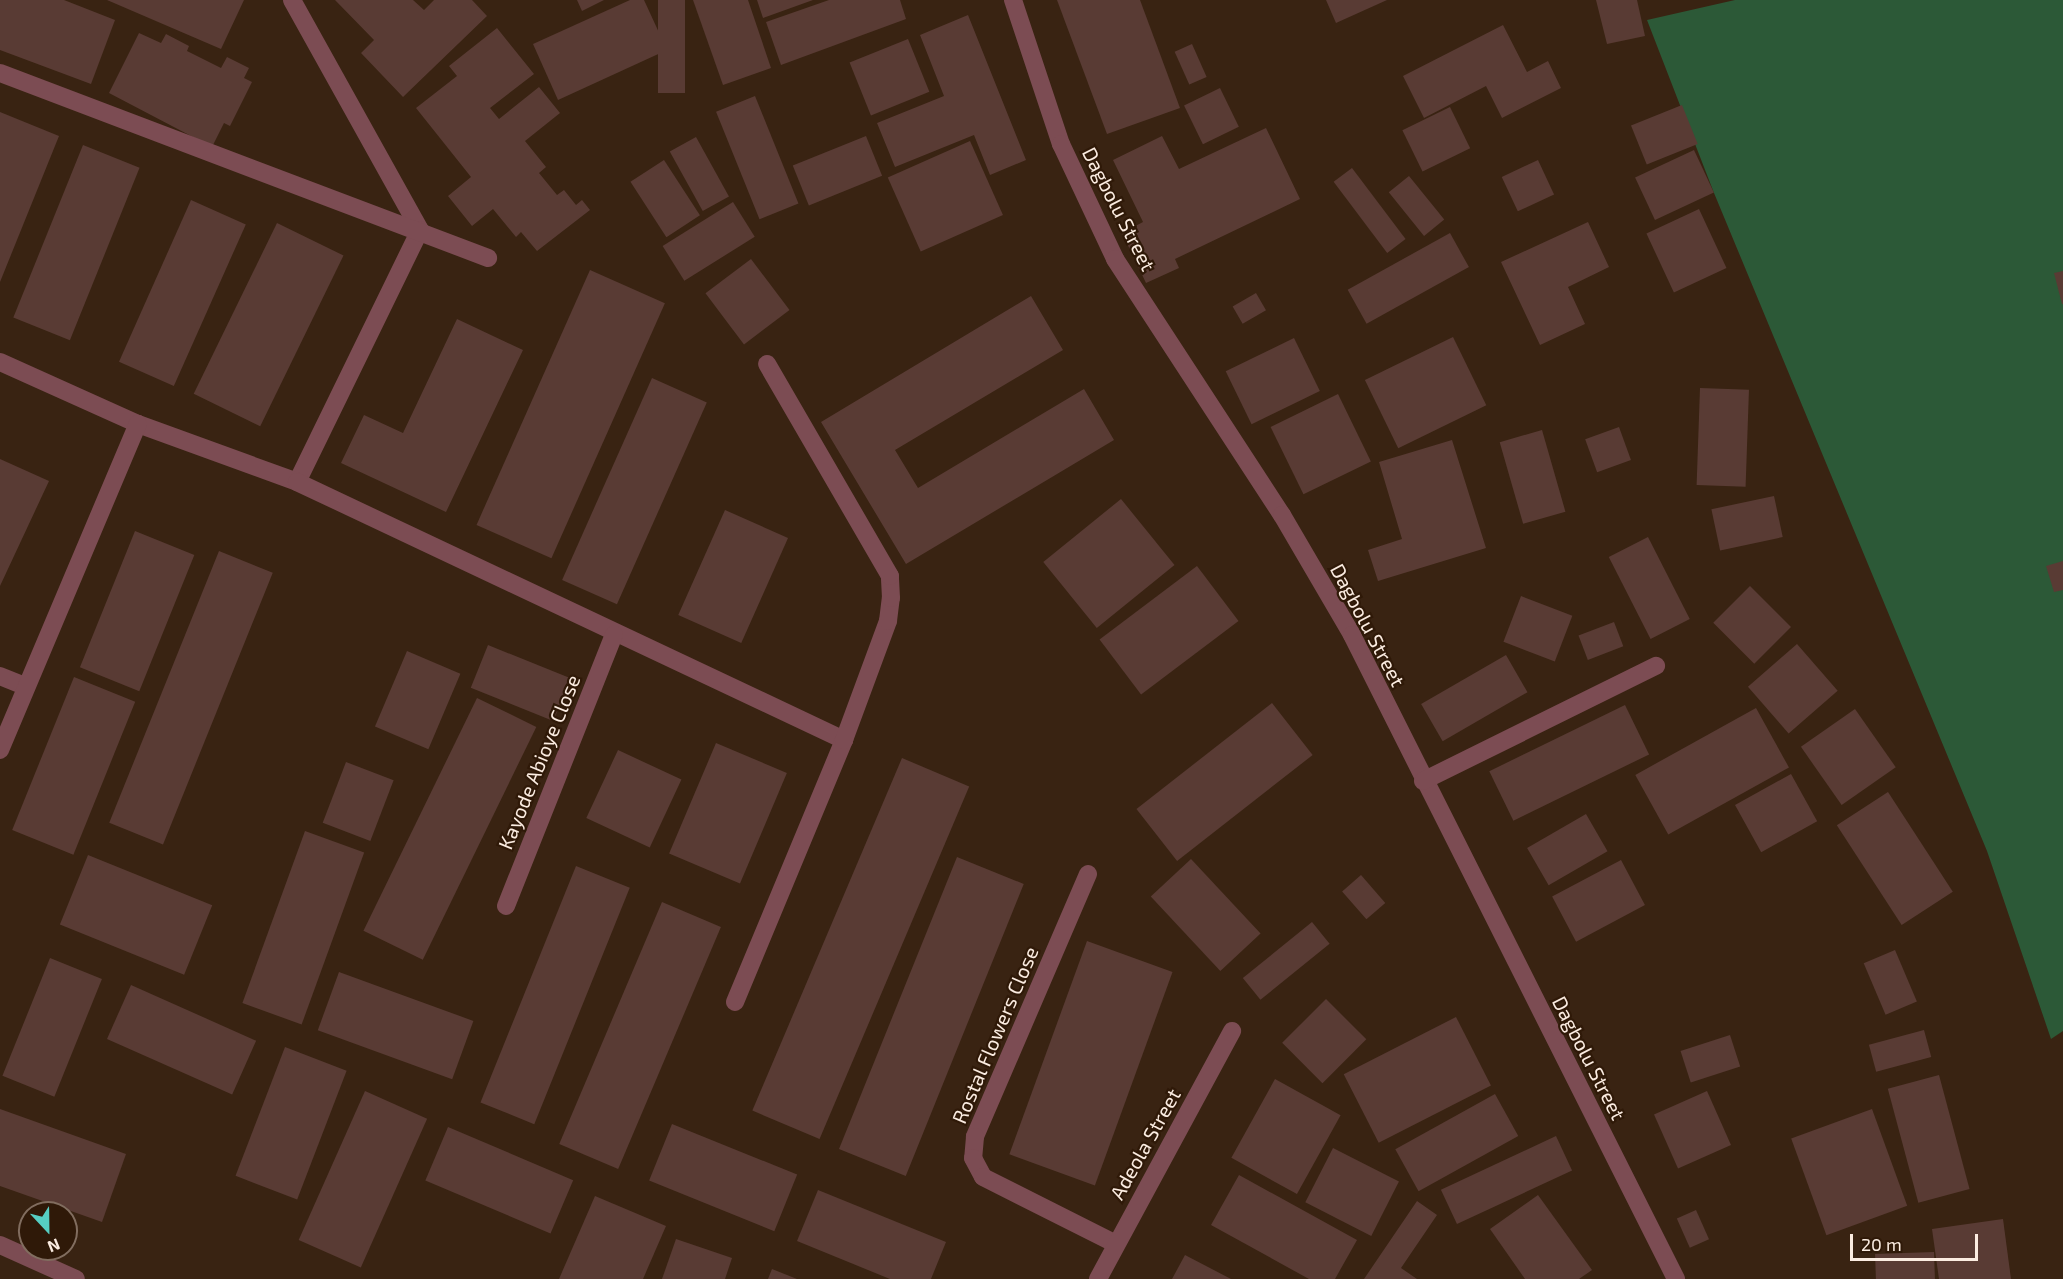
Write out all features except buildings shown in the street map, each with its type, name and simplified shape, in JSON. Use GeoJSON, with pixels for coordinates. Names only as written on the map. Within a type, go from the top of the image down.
{"type":"FeatureCollection","features":[{"type":"Feature","properties":{"kind":"street"},"geometry":{"type":"LineString","coordinates":[[292,0],[420,230]]}},
{"type":"Feature","properties":{"kind":"street","name":"Dagbolu Street"},"geometry":{"type":"LineString","coordinates":[[1013,0],[1061,144],[1115,259],[1282,515],[1352,635],[1423,781],[1676,1279]]}},
{"type":"Feature","properties":{"kind":"street"},"geometry":{"type":"LineString","coordinates":[[0,73],[420,230],[488,258]]}},
{"type":"Feature","properties":{"kind":"street"},"geometry":{"type":"LineString","coordinates":[[297,482],[420,230]]}},
{"type":"Feature","properties":{"kind":"street"},"geometry":{"type":"LineString","coordinates":[[0,362],[138,424],[297,482],[614,634],[844,740]]}},
{"type":"Feature","properties":{"kind":"street"},"geometry":{"type":"LineString","coordinates":[[735,1002],[844,740],[888,621],[890,576],[767,364]]}},
{"type":"Feature","properties":{"kind":"street"},"geometry":{"type":"LineString","coordinates":[[0,750],[25,686],[138,424]]}},
{"type":"Feature","properties":{"kind":"street","name":"Kayode Abioye Close"},"geometry":{"type":"LineString","coordinates":[[506,906],[614,634]]}},
{"type":"Feature","properties":{"kind":"street"},"geometry":{"type":"LineString","coordinates":[[1423,781],[1656,666]]}},
{"type":"Feature","properties":{"kind":"street"},"geometry":{"type":"LineString","coordinates":[[0,676],[25,686]]}},
{"type":"Feature","properties":{"kind":"street","name":"Rostal Flowers Close"},"geometry":{"type":"LineString","coordinates":[[1088,874],[975,1137],[974,1158],[983,1177],[1116,1244]]}},
{"type":"Feature","properties":{"kind":"street","name":"Adeola Street"},"geometry":{"type":"LineString","coordinates":[[1098,1279],[1232,1031]]}},
{"type":"Feature","properties":{"kind":"street"},"geometry":{"type":"LineString","coordinates":[[0,1245],[76,1279]]}},
{"type":"Feature","properties":{"kind":"green space"},"geometry":{"type":"Polygon","coordinates":[[[1735,0],[2063,0],[2063,1031],[2051,1039],[1987,851],[1714,193],[1647,20],[1735,0]]]}}]}
